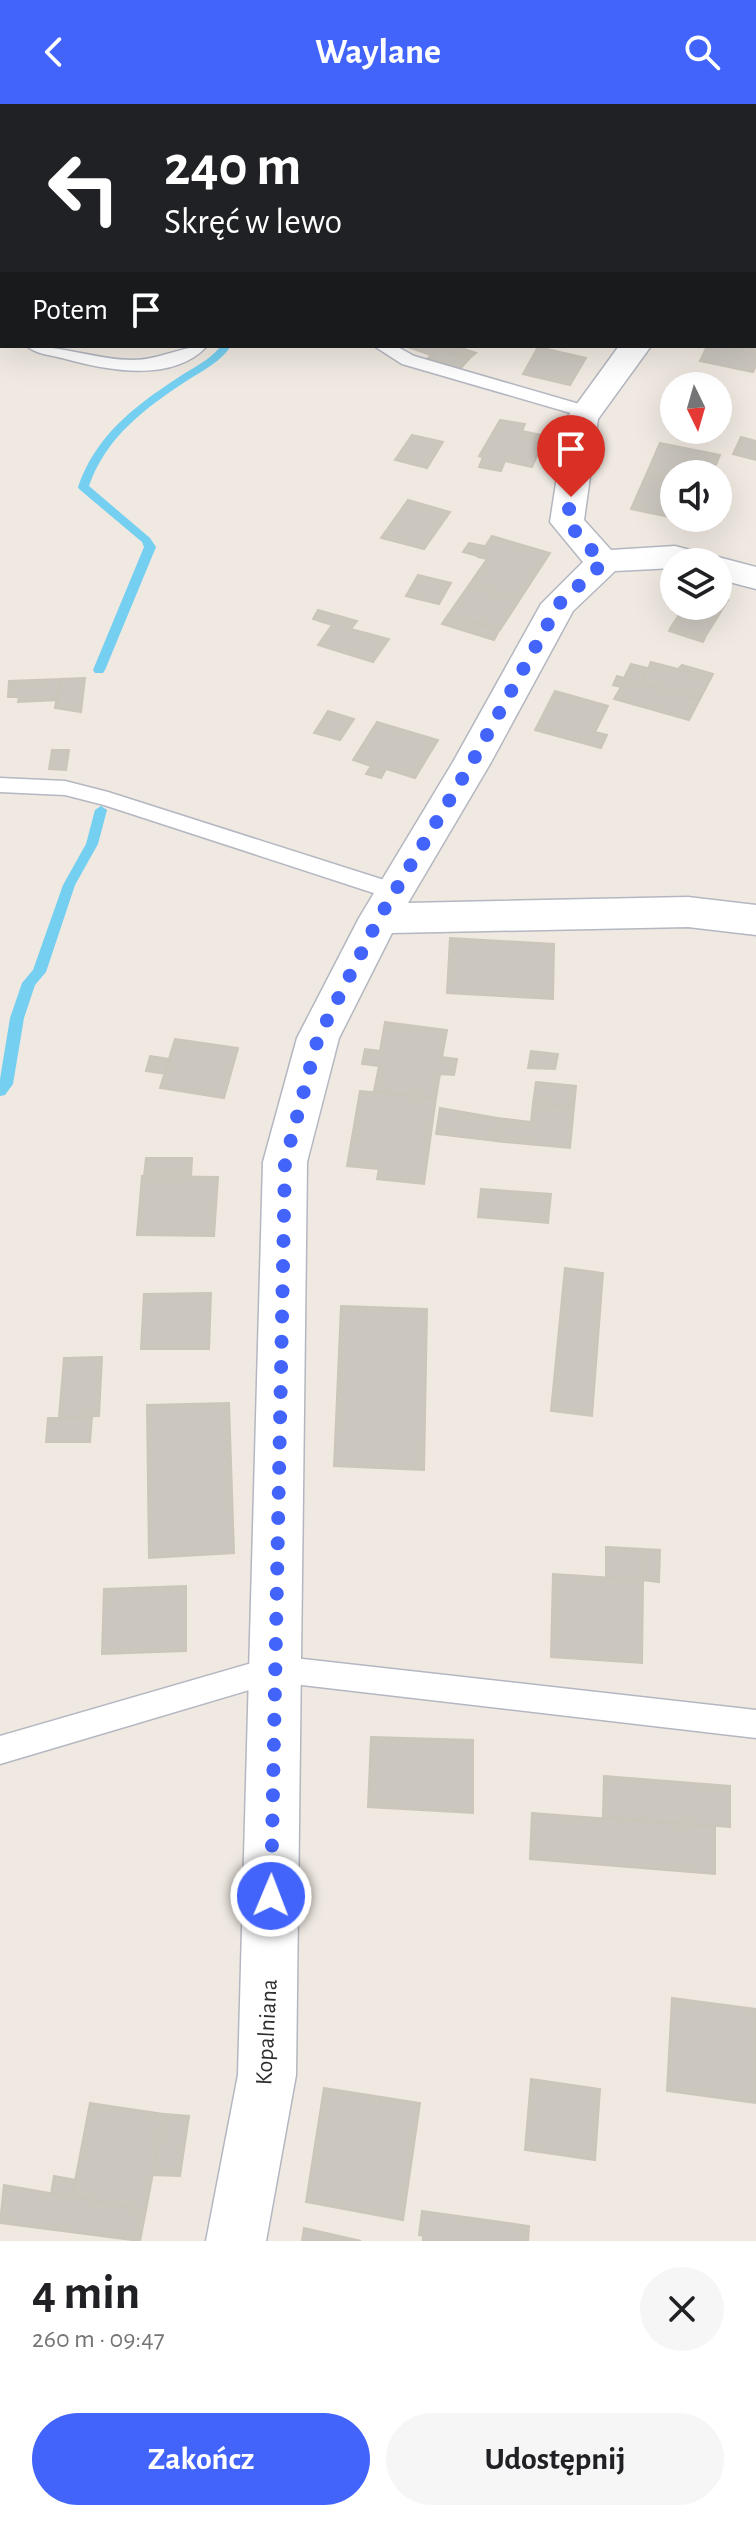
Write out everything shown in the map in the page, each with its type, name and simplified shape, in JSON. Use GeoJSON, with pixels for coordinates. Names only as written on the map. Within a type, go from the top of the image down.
{"type":"FeatureCollection","features":[{"type":"Feature","properties":{"kind":"street"},"geometry":{"type":"LineString","coordinates":[[634,348],[582,419],[567,522],[603,563],[623,558],[660,557]]}},
{"type":"Feature","properties":{"kind":"street","name":"Kopalniana"},"geometry":{"type":"LineString","coordinates":[[236,2241],[267,2075],[285,1162],[318,1038],[387,905],[471,764],[559,604],[603,563]]}},
{"type":"Feature","properties":{"kind":"street"},"geometry":{"type":"LineString","coordinates":[[732,572],[756,578]]}},
{"type":"Feature","properties":{"kind":"street"},"geometry":{"type":"LineString","coordinates":[[387,905],[688,912],[756,920]]}},
{"type":"Feature","properties":{"kind":"lane"},"geometry":{"type":"LineString","coordinates":[[45,348],[131,368],[156,366],[194,348]]}},
{"type":"Feature","properties":{"kind":"lane"},"geometry":{"type":"LineString","coordinates":[[387,348],[408,360],[587,412]]}},
{"type":"Feature","properties":{"kind":"lane"},"geometry":{"type":"LineString","coordinates":[[0,785],[65,788],[108,799],[387,905]]}},
{"type":"Feature","properties":{"kind":"lane"},"geometry":{"type":"LineString","coordinates":[[0,1750],[276,1669],[756,1724]]}},
{"type":"Feature","properties":{"kind":"building"},"geometry":{"type":"Polygon","coordinates":[[[411,348],[438,348],[431,355],[411,348]]]}},
{"type":"Feature","properties":{"kind":"building"},"geometry":{"type":"Polygon","coordinates":[[[438,348],[461,348],[476,353],[470,358],[438,348]]]}},
{"type":"Feature","properties":{"kind":"building"},"geometry":{"type":"Polygon","coordinates":[[[438,348],[470,358],[460,369],[428,358],[438,348]]]}},
{"type":"Feature","properties":{"kind":"building"},"geometry":{"type":"Polygon","coordinates":[[[537,348],[586,358],[570,385],[523,374],[537,348]]]}},
{"type":"Feature","properties":{"kind":"building"},"geometry":{"type":"Polygon","coordinates":[[[706,348],[755,348],[756,365],[753,372],[700,361],[706,348]]]}},
{"type":"Feature","properties":{"kind":"building"},"geometry":{"type":"Polygon","coordinates":[[[500,420],[525,424],[522,431],[546,436],[532,467],[505,461],[501,471],[479,467],[483,457],[479,456],[500,420]]]}},
{"type":"Feature","properties":{"kind":"building"},"geometry":{"type":"Polygon","coordinates":[[[412,435],[443,442],[427,468],[395,460],[412,435]]]}},
{"type":"Feature","properties":{"kind":"building"},"geometry":{"type":"Polygon","coordinates":[[[741,437],[756,441],[756,460],[733,454],[741,437]]]}},
{"type":"Feature","properties":{"kind":"building"},"geometry":{"type":"Polygon","coordinates":[[[660,443],[720,455],[718,460],[660,460],[660,478],[646,475],[660,443]]]}},
{"type":"Feature","properties":{"kind":"building"},"geometry":{"type":"Polygon","coordinates":[[[646,475],[660,478],[660,515],[631,509],[646,475]]]}},
{"type":"Feature","properties":{"kind":"building"},"geometry":{"type":"Polygon","coordinates":[[[408,500],[450,512],[424,549],[381,538],[408,500]]]}},
{"type":"Feature","properties":{"kind":"building"},"geometry":{"type":"Polygon","coordinates":[[[492,536],[550,553],[520,599],[469,585],[487,559],[478,557],[492,536]]]}},
{"type":"Feature","properties":{"kind":"building"},"geometry":{"type":"Polygon","coordinates":[[[469,543],[484,546],[478,556],[463,552],[469,543]]]}},
{"type":"Feature","properties":{"kind":"building"},"geometry":{"type":"Polygon","coordinates":[[[418,575],[451,583],[439,604],[406,596],[418,575]]]}},
{"type":"Feature","properties":{"kind":"building"},"geometry":{"type":"Polygon","coordinates":[[[469,585],[520,599],[500,630],[448,615],[469,585]]]}},
{"type":"Feature","properties":{"kind":"building"},"geometry":{"type":"Polygon","coordinates":[[[318,610],[357,621],[351,629],[389,639],[373,662],[318,645],[332,625],[313,619],[318,610]]]}},
{"type":"Feature","properties":{"kind":"building"},"geometry":{"type":"Polygon","coordinates":[[[448,615],[500,629],[494,640],[442,624],[448,615]]]}},
{"type":"Feature","properties":{"kind":"building"},"geometry":{"type":"Polygon","coordinates":[[[676,620],[716,620],[705,637],[671,627],[676,620]]]}},
{"type":"Feature","properties":{"kind":"building"},"geometry":{"type":"Polygon","coordinates":[[[671,627],[705,638],[703,642],[669,631],[671,627]]]}},
{"type":"Feature","properties":{"kind":"building"},"geometry":{"type":"Polygon","coordinates":[[[651,662],[711,678],[700,699],[641,683],[651,662]]]}},
{"type":"Feature","properties":{"kind":"building"},"geometry":{"type":"Polygon","coordinates":[[[631,664],[647,668],[641,683],[624,678],[631,664]]]}},
{"type":"Feature","properties":{"kind":"building"},"geometry":{"type":"Polygon","coordinates":[[[682,665],[713,674],[711,678],[678,669],[682,665]]]}},
{"type":"Feature","properties":{"kind":"building"},"geometry":{"type":"Polygon","coordinates":[[[617,676],[700,699],[689,720],[614,699],[621,687],[613,685],[617,676]]]}},
{"type":"Feature","properties":{"kind":"building"},"geometry":{"type":"Polygon","coordinates":[[[85,678],[81,712],[55,708],[60,679],[85,678]]]}},
{"type":"Feature","properties":{"kind":"building"},"geometry":{"type":"Polygon","coordinates":[[[60,679],[59,700],[18,702],[19,697],[8,697],[9,681],[60,679]]]}},
{"type":"Feature","properties":{"kind":"building"},"geometry":{"type":"Polygon","coordinates":[[[555,691],[608,706],[595,732],[607,735],[601,748],[535,730],[555,691]]]}},
{"type":"Feature","properties":{"kind":"building"},"geometry":{"type":"Polygon","coordinates":[[[328,711],[354,719],[340,740],[314,733],[328,711]]]}},
{"type":"Feature","properties":{"kind":"building"},"geometry":{"type":"Polygon","coordinates":[[[377,722],[438,740],[415,778],[386,769],[381,778],[366,774],[371,766],[353,760],[377,722]]]}},
{"type":"Feature","properties":{"kind":"building"},"geometry":{"type":"Polygon","coordinates":[[[52,750],[69,750],[66,770],[49,769],[52,750]]]}},
{"type":"Feature","properties":{"kind":"building"},"geometry":{"type":"Polygon","coordinates":[[[450,938],[554,944],[553,999],[447,993],[450,938]]]}},
{"type":"Feature","properties":{"kind":"building"},"geometry":{"type":"Polygon","coordinates":[[[385,1022],[447,1030],[442,1057],[457,1059],[454,1075],[440,1074],[436,1098],[374,1091],[379,1066],[362,1064],[365,1049],[380,1051],[385,1022]]]}},
{"type":"Feature","properties":{"kind":"building"},"geometry":{"type":"Polygon","coordinates":[[[175,1039],[238,1048],[224,1098],[160,1088],[175,1039]]]}},
{"type":"Feature","properties":{"kind":"building"},"geometry":{"type":"Polygon","coordinates":[[[531,1051],[558,1054],[555,1069],[528,1068],[531,1051]]]}},
{"type":"Feature","properties":{"kind":"building"},"geometry":{"type":"Polygon","coordinates":[[[150,1056],[170,1059],[165,1074],[146,1071],[150,1056]]]}},
{"type":"Feature","properties":{"kind":"building"},"geometry":{"type":"Polygon","coordinates":[[[536,1082],[576,1086],[574,1107],[533,1103],[536,1082]]]}},
{"type":"Feature","properties":{"kind":"building"},"geometry":{"type":"Polygon","coordinates":[[[360,1091],[436,1098],[424,1184],[377,1179],[379,1169],[347,1166],[360,1091]]]}},
{"type":"Feature","properties":{"kind":"building"},"geometry":{"type":"Polygon","coordinates":[[[533,1103],[574,1107],[570,1148],[495,1141],[498,1118],[531,1122],[533,1103]]]}},
{"type":"Feature","properties":{"kind":"building"},"geometry":{"type":"Polygon","coordinates":[[[440,1108],[498,1118],[495,1141],[436,1134],[440,1108]]]}},
{"type":"Feature","properties":{"kind":"building"},"geometry":{"type":"Polygon","coordinates":[[[146,1158],[192,1158],[191,1177],[144,1176],[146,1158]]]}},
{"type":"Feature","properties":{"kind":"building"},"geometry":{"type":"Polygon","coordinates":[[[142,1176],[218,1177],[214,1236],[137,1235],[142,1176]]]}},
{"type":"Feature","properties":{"kind":"building"},"geometry":{"type":"Polygon","coordinates":[[[481,1189],[551,1194],[548,1223],[478,1217],[481,1189]]]}},
{"type":"Feature","properties":{"kind":"building"},"geometry":{"type":"Polygon","coordinates":[[[565,1268],[603,1273],[592,1416],[551,1411],[565,1268]]]}},
{"type":"Feature","properties":{"kind":"building"},"geometry":{"type":"Polygon","coordinates":[[[211,1293],[209,1349],[141,1349],[144,1294],[211,1293]]]}},
{"type":"Feature","properties":{"kind":"building"},"geometry":{"type":"Polygon","coordinates":[[[341,1306],[427,1309],[424,1470],[334,1466],[341,1306]]]}},
{"type":"Feature","properties":{"kind":"building"},"geometry":{"type":"Polygon","coordinates":[[[102,1357],[99,1416],[59,1417],[64,1358],[102,1357]]]}},
{"type":"Feature","properties":{"kind":"building"},"geometry":{"type":"Polygon","coordinates":[[[229,1403],[234,1553],[149,1558],[147,1405],[229,1403]]]}},
{"type":"Feature","properties":{"kind":"building"},"geometry":{"type":"Polygon","coordinates":[[[92,1417],[90,1442],[46,1442],[48,1418],[92,1417]]]}},
{"type":"Feature","properties":{"kind":"building"},"geometry":{"type":"Polygon","coordinates":[[[606,1547],[643,1549],[643,1580],[606,1577],[606,1547]]]}},
{"type":"Feature","properties":{"kind":"building"},"geometry":{"type":"Polygon","coordinates":[[[643,1549],[660,1550],[659,1582],[643,1580],[643,1549]]]}},
{"type":"Feature","properties":{"kind":"building"},"geometry":{"type":"Polygon","coordinates":[[[553,1574],[643,1580],[642,1663],[551,1657],[553,1574]]]}},
{"type":"Feature","properties":{"kind":"building"},"geometry":{"type":"Polygon","coordinates":[[[186,1586],[186,1651],[102,1654],[104,1589],[186,1586]]]}},
{"type":"Feature","properties":{"kind":"building"},"geometry":{"type":"Polygon","coordinates":[[[371,1737],[473,1740],[473,1813],[368,1807],[371,1737]]]}},
{"type":"Feature","properties":{"kind":"building"},"geometry":{"type":"Polygon","coordinates":[[[604,1776],[730,1786],[730,1827],[603,1817],[604,1776]]]}},
{"type":"Feature","properties":{"kind":"building"},"geometry":{"type":"Polygon","coordinates":[[[532,1813],[715,1827],[715,1874],[530,1859],[532,1813]]]}},
{"type":"Feature","properties":{"kind":"building"},"geometry":{"type":"Polygon","coordinates":[[[672,1998],[756,2009],[756,2103],[667,2091],[672,1998]]]}},
{"type":"Feature","properties":{"kind":"building"},"geometry":{"type":"Polygon","coordinates":[[[531,2079],[600,2089],[595,2160],[525,2150],[531,2079]]]}},
{"type":"Feature","properties":{"kind":"building"},"geometry":{"type":"Polygon","coordinates":[[[324,2088],[420,2103],[403,2220],[306,2202],[324,2088]]]}},
{"type":"Feature","properties":{"kind":"building"},"geometry":{"type":"Polygon","coordinates":[[[90,2103],[164,2114],[146,2210],[72,2197],[90,2103]]]}},
{"type":"Feature","properties":{"kind":"building"},"geometry":{"type":"Polygon","coordinates":[[[164,2114],[189,2116],[180,2176],[153,2175],[164,2114]]]}},
{"type":"Feature","properties":{"kind":"building"},"geometry":{"type":"Polygon","coordinates":[[[54,2176],[76,2180],[72,2197],[51,2194],[54,2176]]]}},
{"type":"Feature","properties":{"kind":"building"},"geometry":{"type":"Polygon","coordinates":[[[4,2185],[146,2210],[140,2241],[0,2223],[4,2185]]]}},
{"type":"Feature","properties":{"kind":"building"},"geometry":{"type":"Polygon","coordinates":[[[422,2211],[529,2226],[528,2241],[423,2241],[423,2236],[419,2235],[422,2211]]]}},
{"type":"Feature","properties":{"kind":"building"},"geometry":{"type":"Polygon","coordinates":[[[304,2228],[361,2241],[302,2241],[304,2228]]]}},
{"type":"Feature","properties":{"kind":"waterway"},"geometry":{"type":"LineString","coordinates":[[99,670],[150,547],[146,540],[83,487],[90,469],[99,452],[124,422],[214,360],[225,348]]}},
{"type":"Feature","properties":{"kind":"waterway"},"geometry":{"type":"LineString","coordinates":[[0,1091],[6,1084],[17,1018],[29,983],[39,972],[69,885],[92,844],[101,810]]}},
{"type":"Feature","properties":{"kind":"route"},"geometry":{"type":"LineString","coordinates":[[271,1896],[276,1503],[285,1162],[318,1038],[379,918],[471,764],[559,604],[603,563],[567,522],[571,497]]}}]}
